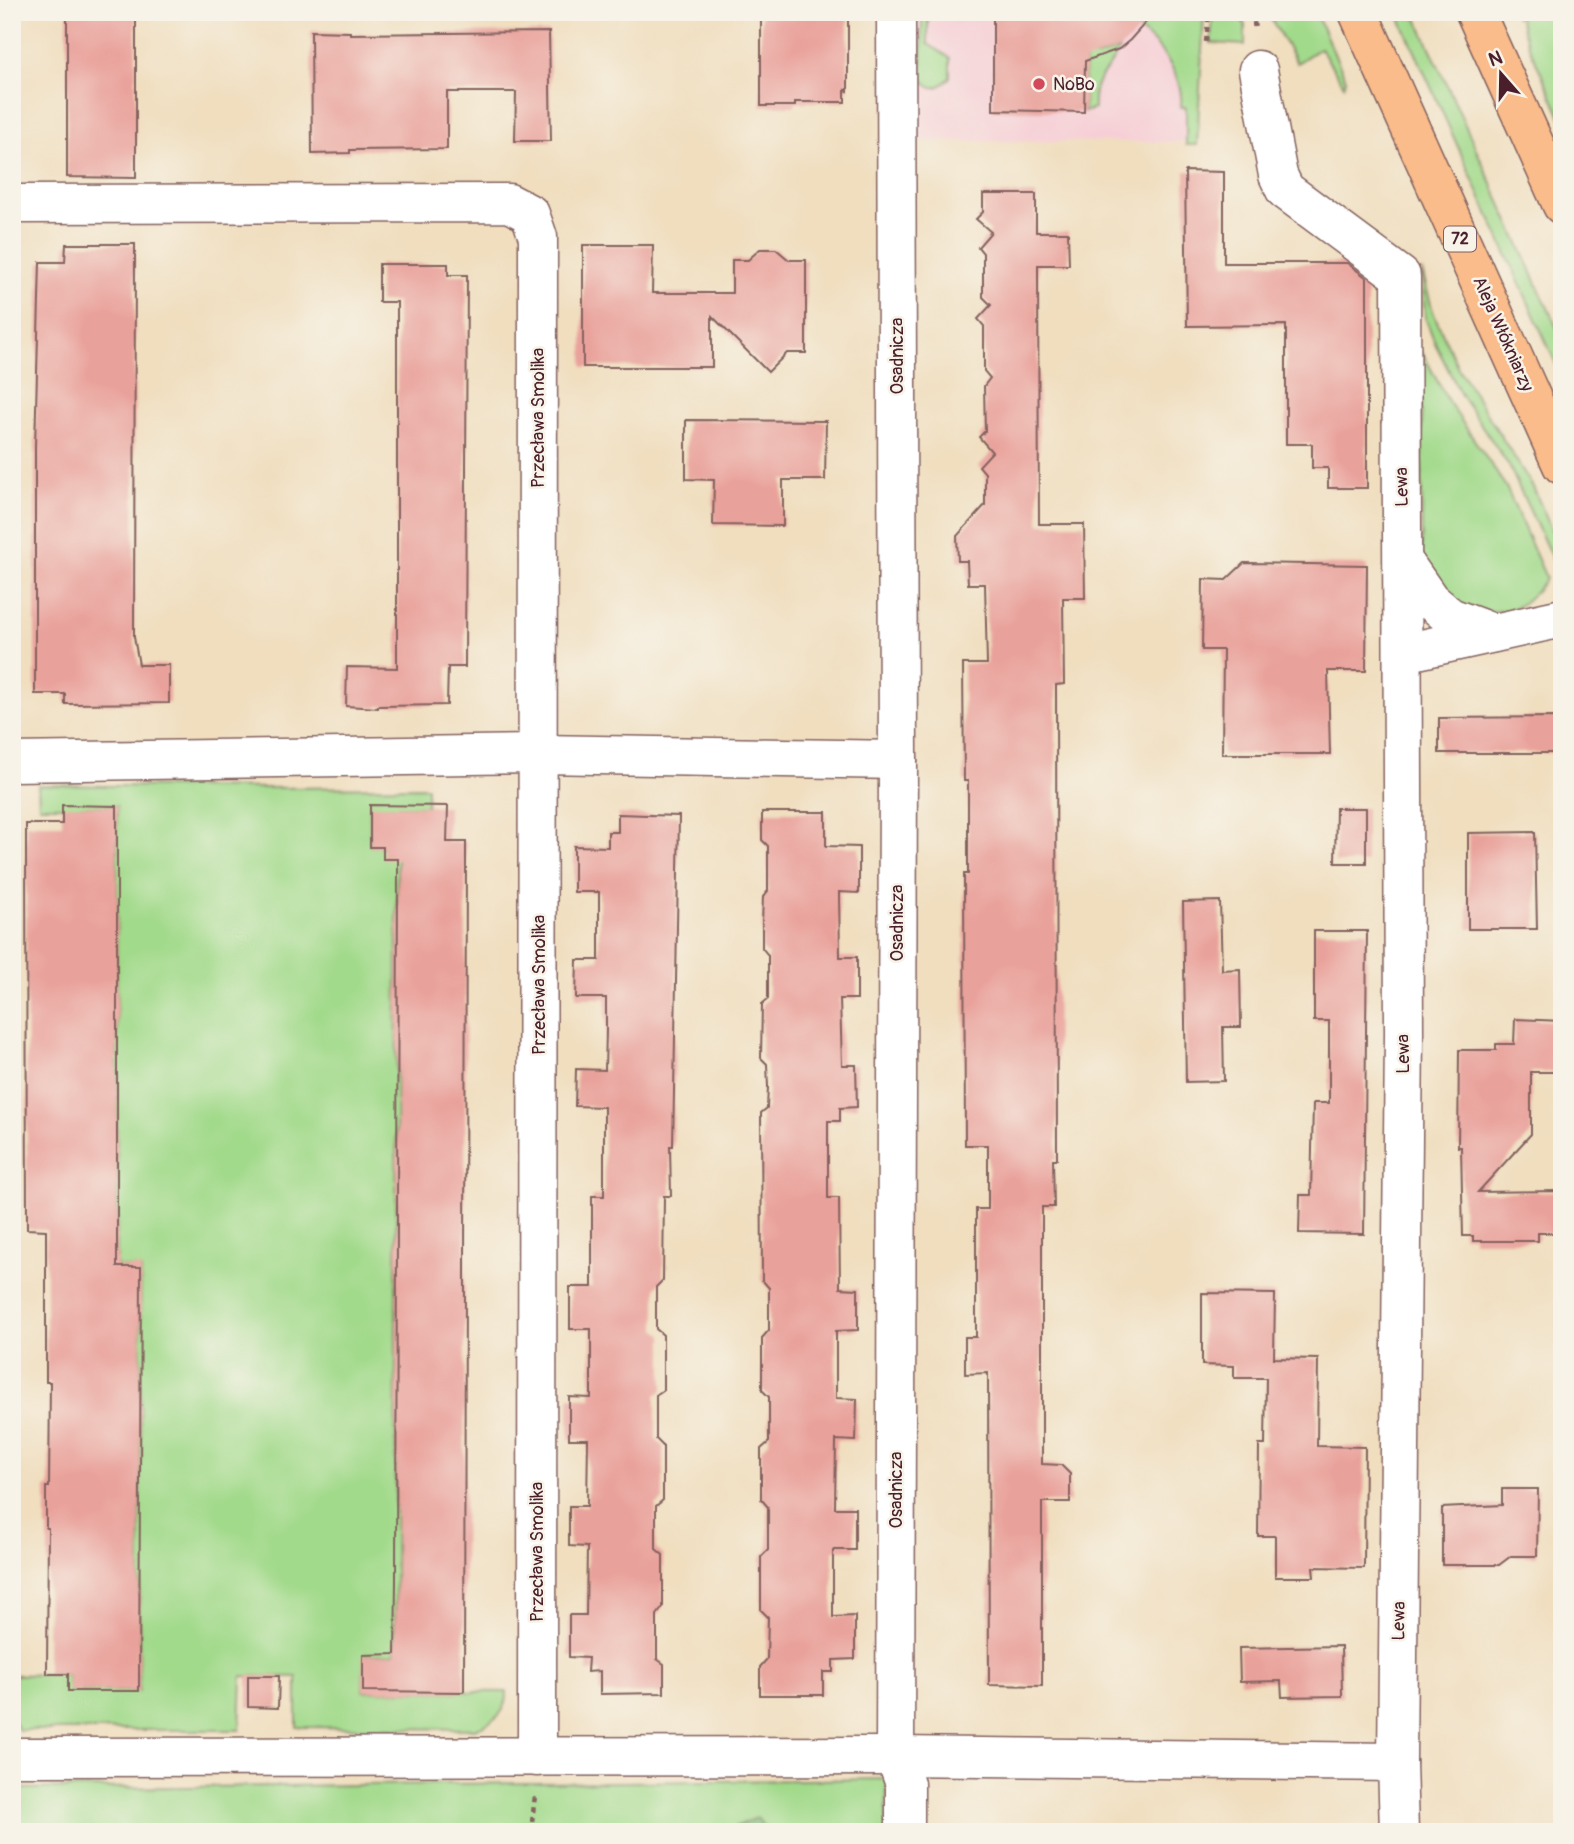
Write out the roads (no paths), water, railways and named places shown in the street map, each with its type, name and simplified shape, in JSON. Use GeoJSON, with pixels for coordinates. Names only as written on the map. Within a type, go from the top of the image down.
{"type":"FeatureCollection","features":[{"type":"Feature","properties":{"kind":"main road","name":"Aleja Włókniarzy"},"geometry":{"type":"LineString","coordinates":[[1358,12],[1562,465]]}},
{"type":"Feature","properties":{"kind":"main road"},"geometry":{"type":"LineString","coordinates":[[1476,13],[1562,205]]}},
{"type":"Feature","properties":{"kind":"street","name":"Osadnicza"},"geometry":{"type":"LineString","coordinates":[[896,12],[898,760],[895,1756],[905,1784],[905,1832]]}},
{"type":"Feature","properties":{"kind":"street","name":"Lewa"},"geometry":{"type":"LineString","coordinates":[[1258,70],[1278,175],[1285,190],[1401,276],[1404,1032],[1397,1762],[1399,1832]]}},
{"type":"Feature","properties":{"kind":"street","name":"Przecława Smolika"},"geometry":{"type":"LineString","coordinates":[[12,204],[509,203],[530,215],[538,237],[536,1775]]}},
{"type":"Feature","properties":{"kind":"street"},"geometry":{"type":"LineString","coordinates":[[1403,561],[1430,600],[1450,617],[1493,633]]}},
{"type":"Feature","properties":{"kind":"street"},"geometry":{"type":"LineString","coordinates":[[1404,653],[1562,618]]}},
{"type":"Feature","properties":{"kind":"street"},"geometry":{"type":"LineString","coordinates":[[12,762],[539,754],[898,760]]}},
{"type":"Feature","properties":{"kind":"street"},"geometry":{"type":"LineString","coordinates":[[12,1757],[536,1775],[895,1756],[1397,1762]]}},
{"type":"Feature","properties":{"kind":"place","name":"NoBo"},"geometry":{"type":"Point","coordinates":[1039,84]}}]}
